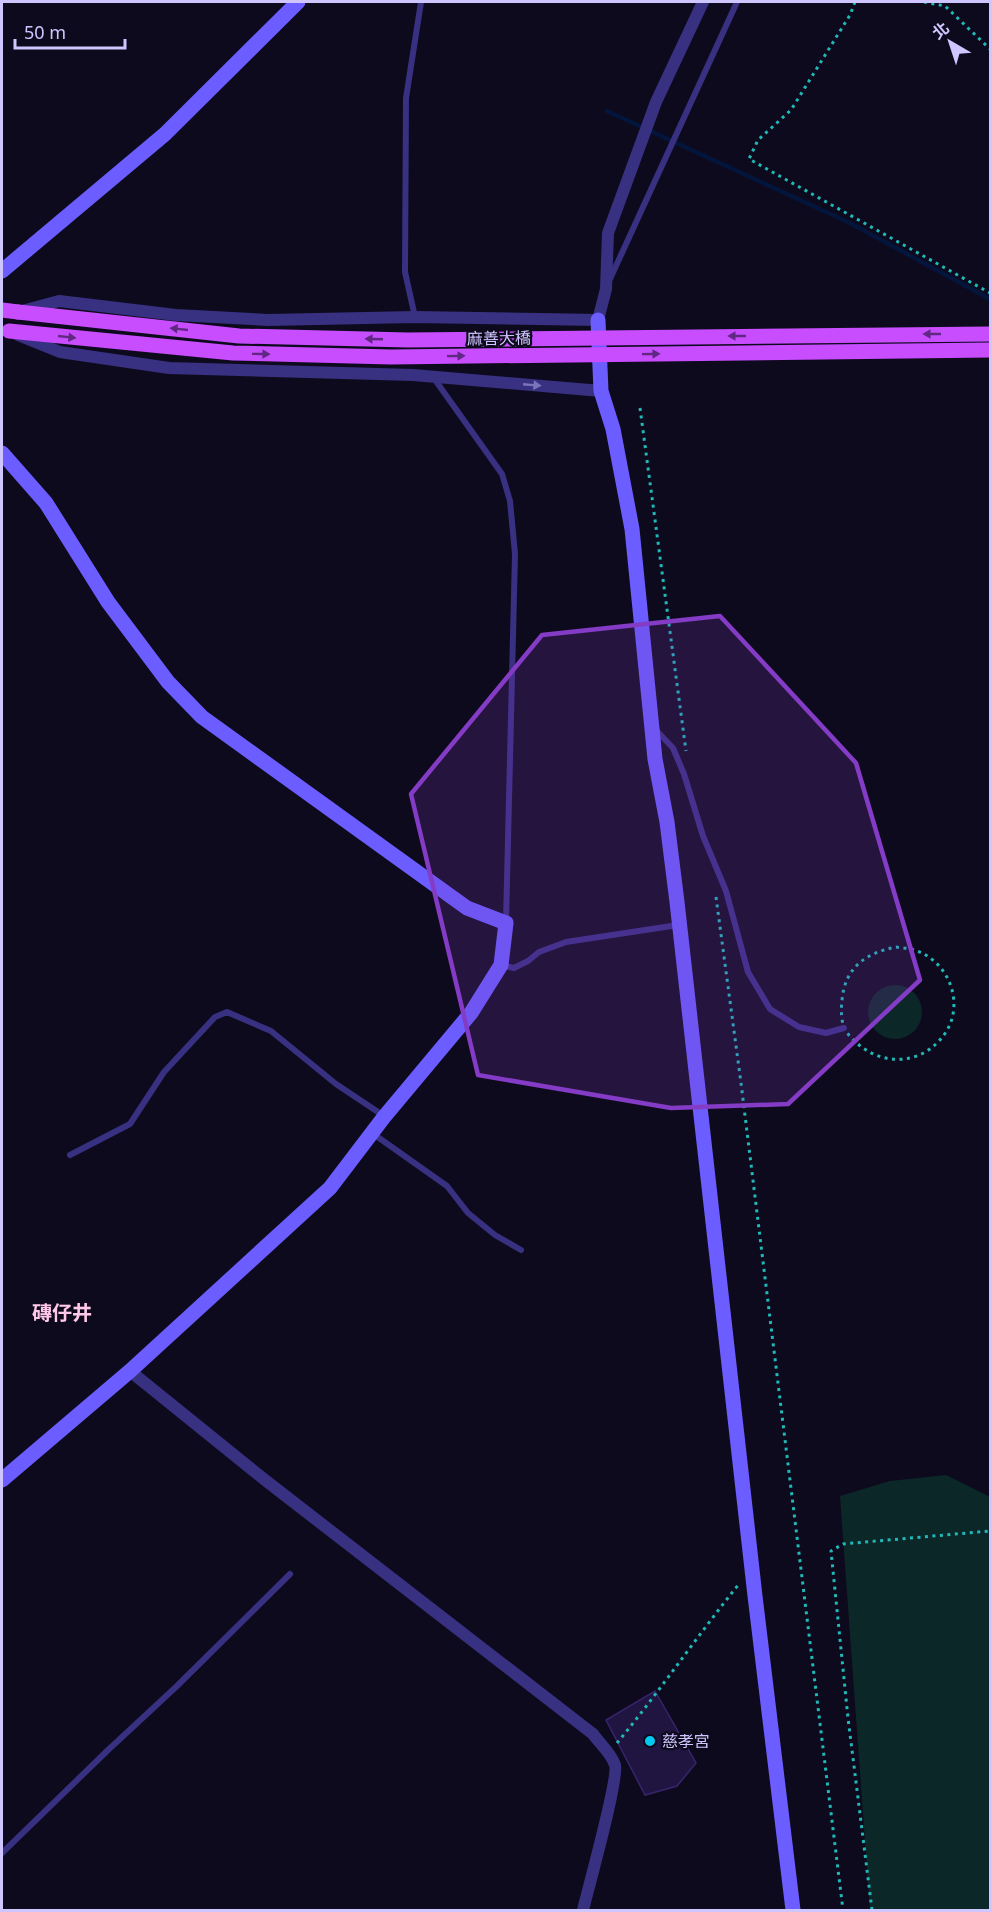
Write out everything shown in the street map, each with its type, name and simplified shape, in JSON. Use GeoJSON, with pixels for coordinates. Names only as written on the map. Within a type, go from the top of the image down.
{"type":"FeatureCollection","features":[{"type":"Feature","properties":{"kind":"main road","name":"麻善大橋"},"geometry":{"type":"LineString","coordinates":[[2,310],[239,336],[408,340],[990,334]]}},
{"type":"Feature","properties":{"kind":"main road","name":"麻善大橋"},"geometry":{"type":"LineString","coordinates":[[5,331],[233,353],[391,357],[990,350]]}},
{"type":"Feature","properties":{"kind":"street"},"geometry":{"type":"LineString","coordinates":[[2,271],[165,134],[298,2]]}},
{"type":"Feature","properties":{"kind":"street"},"geometry":{"type":"LineString","coordinates":[[703,2],[656,102],[608,232],[606,289],[598,320],[601,391],[613,429],[632,529],[655,759],[667,822],[793,1911]]}},
{"type":"Feature","properties":{"kind":"street"},"geometry":{"type":"LineString","coordinates":[[18,312],[58,301],[176,315],[268,320],[415,317],[598,320]]}},
{"type":"Feature","properties":{"kind":"street"},"geometry":{"type":"LineString","coordinates":[[5,331],[60,352],[169,368],[432,377],[601,391]]}},
{"type":"Feature","properties":{"kind":"street"},"geometry":{"type":"LineString","coordinates":[[2,453],[46,503],[108,602],[168,682],[202,717],[467,908],[506,923],[501,965],[471,1013],[384,1116],[330,1188],[130,1371],[2,1480]]}},
{"type":"Feature","properties":{"kind":"street"},"geometry":{"type":"LineString","coordinates":[[130,1371],[265,1480],[593,1734],[608,1753],[615,1767],[613,1789],[583,1911]]}},
{"type":"Feature","properties":{"kind":"lane"},"geometry":{"type":"LineString","coordinates":[[415,317],[405,272],[406,98],[421,2]]}},
{"type":"Feature","properties":{"kind":"lane"},"geometry":{"type":"LineString","coordinates":[[606,289],[737,2]]}},
{"type":"Feature","properties":{"kind":"lane"},"geometry":{"type":"LineString","coordinates":[[432,377],[502,474],[510,501],[515,554],[506,923]]}},
{"type":"Feature","properties":{"kind":"lane"},"geometry":{"type":"LineString","coordinates":[[652,726],[673,748],[684,774],[703,837],[726,891],[748,972],[770,1009],[799,1027],[826,1033],[844,1028]]}},
{"type":"Feature","properties":{"kind":"lane"},"geometry":{"type":"LineString","coordinates":[[501,965],[514,968],[539,952],[566,942],[678,925]]}},
{"type":"Feature","properties":{"kind":"lane"},"geometry":{"type":"LineString","coordinates":[[70,1155],[130,1124],[164,1072],[215,1017],[226,1012],[271,1031],[336,1084],[384,1116]]}},
{"type":"Feature","properties":{"kind":"lane"},"geometry":{"type":"LineString","coordinates":[[371,1133],[447,1186],[468,1213],[521,1250]]}},
{"type":"Feature","properties":{"kind":"lane"},"geometry":{"type":"LineString","coordinates":[[2,1854],[290,1574]]}},
{"type":"Feature","properties":{"kind":"path"},"geometry":{"type":"LineString","coordinates":[[855,2],[850,15],[791,110],[758,140],[750,159],[990,293]]}},
{"type":"Feature","properties":{"kind":"path"},"geometry":{"type":"LineString","coordinates":[[924,2],[945,6],[990,48]]}},
{"type":"Feature","properties":{"kind":"path"},"geometry":{"type":"LineString","coordinates":[[640,408],[688,764],[684,774]]}},
{"type":"Feature","properties":{"kind":"path"},"geometry":{"type":"LineString","coordinates":[[716,896],[843,1911]]}},
{"type":"Feature","properties":{"kind":"path"},"geometry":{"type":"LineString","coordinates":[[896,947],[915,950],[932,959],[945,973],[953,991],[954,1011],[950,1026],[939,1042],[924,1054],[898,1060],[873,1055],[857,1044],[844,1028],[841,1008],[843,989],[848,977],[860,962],[877,951],[896,947]]}},
{"type":"Feature","properties":{"kind":"path"},"geometry":{"type":"LineString","coordinates":[[872,1911],[848,1718],[831,1551],[843,1544],[990,1531]]}},
{"type":"Feature","properties":{"kind":"path"},"geometry":{"type":"LineString","coordinates":[[608,1753],[656,1696],[702,1630],[752,1568]]}},
{"type":"Feature","properties":{"kind":"highlighted area"},"geometry":{"type":"Polygon","coordinates":[[[720,616],[856,763],[920,980],[788,1104],[671,1108],[478,1075],[411,794],[542,635],[720,616]]]}},
{"type":"Feature","properties":{"kind":"green space"},"geometry":{"type":"Polygon","coordinates":[[[895,985],[905,987],[914,993],[920,1002],[922,1012],[920,1022],[914,1031],[905,1037],[895,1039],[885,1037],[876,1031],[870,1022],[868,1012],[870,1002],[876,993],[885,987],[895,985]]]}},
{"type":"Feature","properties":{"kind":"green space"},"geometry":{"type":"Polygon","coordinates":[[[946,1475],[990,1497],[990,1910],[870,1910],[840,1496],[890,1481],[946,1475]]]}},
{"type":"Feature","properties":{"kind":"building","name":"慈孝宮"},"geometry":{"type":"Polygon","coordinates":[[[655,1691],[696,1763],[677,1786],[645,1795],[606,1720],[655,1691]]]}},
{"type":"Feature","properties":{"kind":"waterway"},"geometry":{"type":"LineString","coordinates":[[607,111],[850,223],[990,299]]}},
{"type":"Feature","properties":{"kind":"place","name":"慈孝宮"},"geometry":{"type":"Point","coordinates":[650,1741]}},
{"type":"Feature","properties":{"kind":"district","name":"磚仔井"},"geometry":{"type":"Point","coordinates":[62,1313]}}]}
